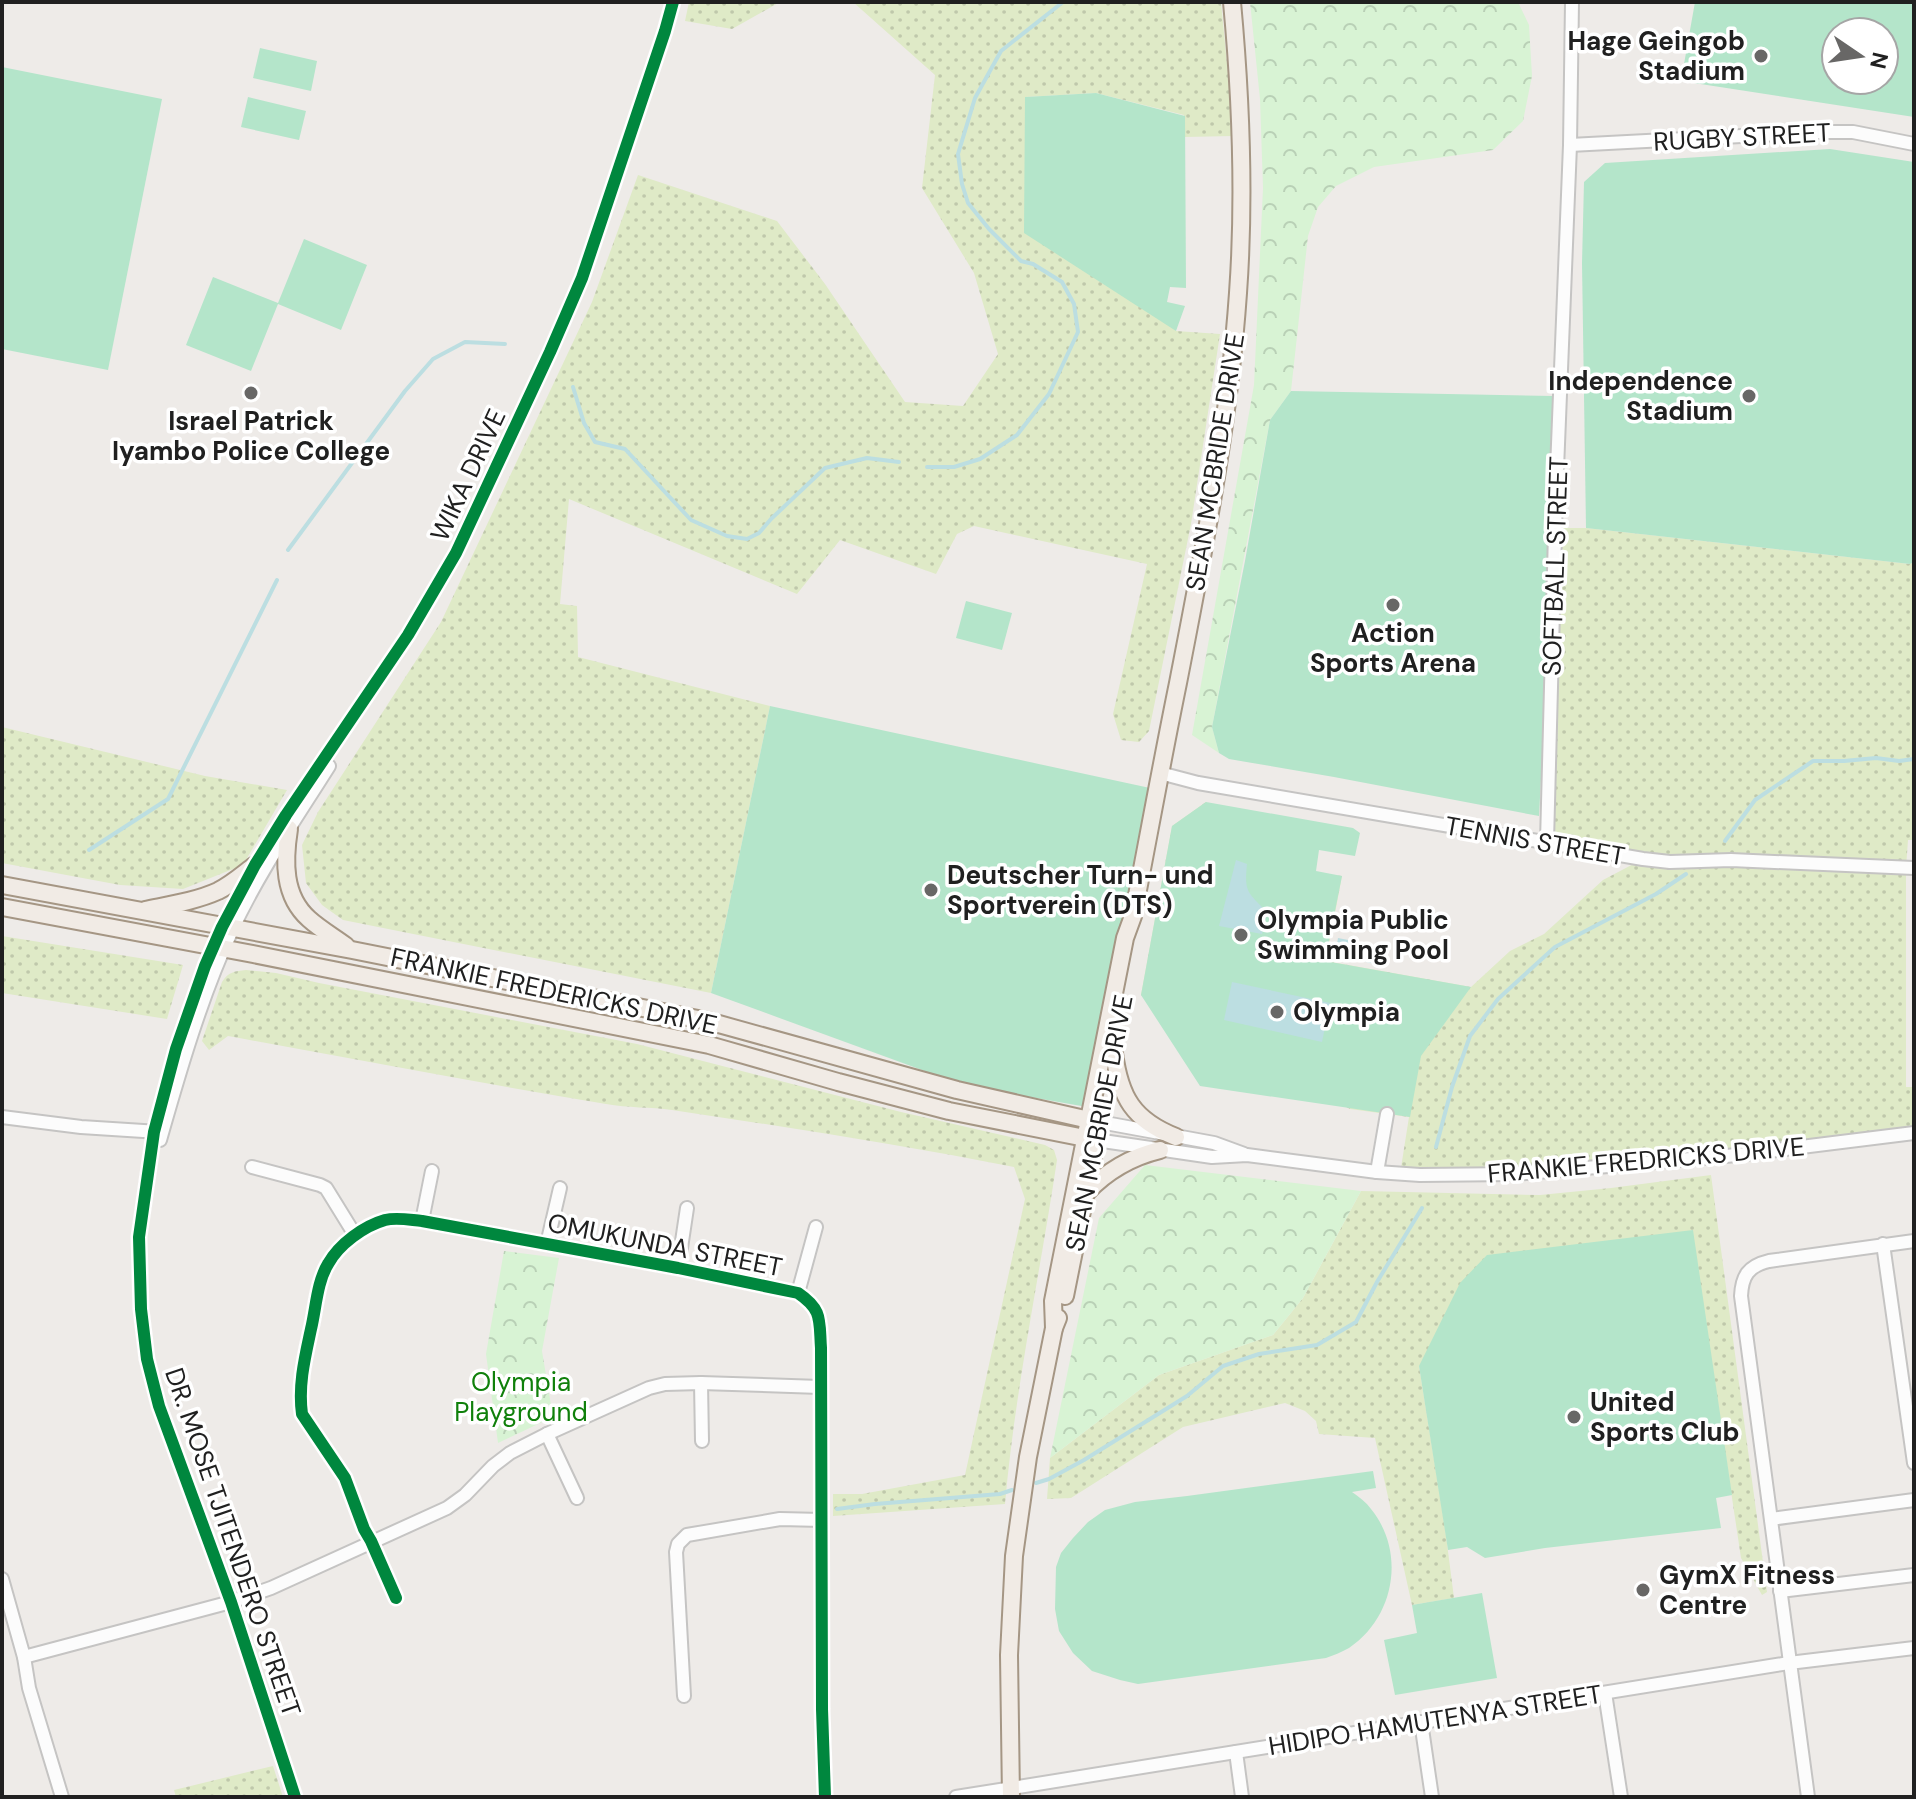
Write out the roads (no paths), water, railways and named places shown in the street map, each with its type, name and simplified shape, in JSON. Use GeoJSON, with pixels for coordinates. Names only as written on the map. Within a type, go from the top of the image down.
{"type":"FeatureCollection","features":[{"type":"Feature","properties":{"kind":"main road","name":"SEAN MCBRIDE DRIVE"},"geometry":{"type":"LineString","coordinates":[[1010,1793],[1009,1655],[1014,1556],[1028,1457],[1054,1328],[1063,1303],[1087,1192],[1093,1130],[1125,938],[1133,916],[1221,453],[1238,291],[1241,139],[1232,2]]}},
{"type":"Feature","properties":{"kind":"main road"},"geometry":{"type":"LineString","coordinates":[[289,829],[285,872],[296,903],[308,918],[352,950]]}},
{"type":"Feature","properties":{"kind":"main road"},"geometry":{"type":"LineString","coordinates":[[140,911],[216,892],[255,865]]}},
{"type":"Feature","properties":{"kind":"main road","name":"FRANKIE FREDERICKS DRIVE"},"geometry":{"type":"LineString","coordinates":[[2,885],[708,1021],[1093,1130]]}},
{"type":"Feature","properties":{"kind":"main road","name":"FRANKIE FREDERICKS DRIVE"},"geometry":{"type":"LineString","coordinates":[[2,907],[709,1045],[949,1111],[1093,1130]]}},
{"type":"Feature","properties":{"kind":"main road","name":"SEAN MCBRIDE DRIVE"},"geometry":{"type":"LineString","coordinates":[[1054,1328],[1053,1301],[1114,1053],[1134,948],[1133,916]]}},
{"type":"Feature","properties":{"kind":"main road"},"geometry":{"type":"LineString","coordinates":[[1114,1053],[1126,1100],[1147,1122],[1176,1137]]}},
{"type":"Feature","properties":{"kind":"main road"},"geometry":{"type":"LineString","coordinates":[[1087,1192],[1123,1163],[1160,1150]]}},
{"type":"Feature","properties":{"kind":"street","name":"WIKA DRIVE"},"geometry":{"type":"LineString","coordinates":[[228,928],[255,865],[408,635],[456,553],[582,278],[673,2]]}},
{"type":"Feature","properties":{"kind":"street","name":"SOFTBALL STREET"},"geometry":{"type":"LineString","coordinates":[[1547,842],[1572,2]]}},
{"type":"Feature","properties":{"kind":"street","name":"RUGBY STREET"},"geometry":{"type":"LineString","coordinates":[[1570,145],[1818,132],[1853,132],[1914,144]]}},
{"type":"Feature","properties":{"kind":"street","name":"WIKA DRIVE"},"geometry":{"type":"LineString","coordinates":[[228,928],[357,721],[374,687]]}},
{"type":"Feature","properties":{"kind":"street","name":"TENNIS STREET"},"geometry":{"type":"LineString","coordinates":[[1160,773],[1198,783],[1643,859],[1914,868]]}},
{"type":"Feature","properties":{"kind":"street","name":"DR. MOSE TJITENDERO STREET"},"geometry":{"type":"LineString","coordinates":[[228,928],[218,948],[212,978],[158,1132],[148,1175],[138,1250],[141,1309],[147,1359],[159,1406],[231,1602],[295,1797]]}},
{"type":"Feature","properties":{"kind":"street"},"geometry":{"type":"LineString","coordinates":[[1377,1172],[1387,1114]]}},
{"type":"Feature","properties":{"kind":"street"},"geometry":{"type":"LineString","coordinates":[[2,1117],[158,1132]]}},
{"type":"Feature","properties":{"kind":"street","name":"FRANKIE FREDRICKS DRIVE"},"geometry":{"type":"LineString","coordinates":[[1093,1130],[1214,1143],[1247,1155]]}},
{"type":"Feature","properties":{"kind":"street","name":"FRANKIE FREDRICKS DRIVE"},"geometry":{"type":"LineString","coordinates":[[1093,1130],[1160,1150],[1212,1157],[1247,1155],[1420,1175],[1525,1174],[1737,1155],[1914,1133]]}},
{"type":"Feature","properties":{"kind":"street"},"geometry":{"type":"LineString","coordinates":[[252,1167],[326,1188],[355,1235]]}},
{"type":"Feature","properties":{"kind":"street"},"geometry":{"type":"LineString","coordinates":[[422,1221],[432,1171]]}},
{"type":"Feature","properties":{"kind":"street"},"geometry":{"type":"LineString","coordinates":[[547,1244],[560,1188]]}},
{"type":"Feature","properties":{"kind":"street"},"geometry":{"type":"LineString","coordinates":[[678,1268],[687,1208]]}},
{"type":"Feature","properties":{"kind":"street","name":"OMUKUNDA STREET"},"geometry":{"type":"LineString","coordinates":[[396,1598],[364,1529],[345,1478],[302,1414],[300,1402],[306,1354],[322,1279],[336,1252],[355,1235],[387,1219],[422,1221],[798,1293],[812,1302],[818,1314],[821,1348],[825,1797]]}},
{"type":"Feature","properties":{"kind":"street"},"geometry":{"type":"LineString","coordinates":[[798,1293],[816,1227]]}},
{"type":"Feature","properties":{"kind":"street"},"geometry":{"type":"LineString","coordinates":[[1808,1797],[1741,1296],[1742,1283],[1756,1264],[1914,1241]]}},
{"type":"Feature","properties":{"kind":"street"},"geometry":{"type":"LineString","coordinates":[[1883,1244],[1914,1463]]}},
{"type":"Feature","properties":{"kind":"street"},"geometry":{"type":"LineString","coordinates":[[24,1657],[231,1602],[271,1588],[447,1508],[510,1453],[649,1388],[665,1384],[701,1383],[820,1387]]}},
{"type":"Feature","properties":{"kind":"street"},"geometry":{"type":"LineString","coordinates":[[701,1383],[702,1441]]}},
{"type":"Feature","properties":{"kind":"street"},"geometry":{"type":"LineString","coordinates":[[547,1434],[577,1498]]}},
{"type":"Feature","properties":{"kind":"street"},"geometry":{"type":"LineString","coordinates":[[1771,1519],[1914,1500]]}},
{"type":"Feature","properties":{"kind":"street"},"geometry":{"type":"LineString","coordinates":[[684,1696],[678,1544],[687,1535],[780,1519],[822,1520]]}},
{"type":"Feature","properties":{"kind":"street"},"geometry":{"type":"LineString","coordinates":[[1780,1591],[1914,1575]]}},
{"type":"Feature","properties":{"kind":"street"},"geometry":{"type":"LineString","coordinates":[[2,1579],[24,1657],[29,1688],[62,1797]]}},
{"type":"Feature","properties":{"kind":"street","name":"HIDIPO HAMUTENYA STREET"},"geometry":{"type":"LineString","coordinates":[[956,1797],[1010,1793],[1236,1752],[1789,1663],[1914,1648]]}},
{"type":"Feature","properties":{"kind":"street"},"geometry":{"type":"LineString","coordinates":[[1605,1693],[1621,1797]]}},
{"type":"Feature","properties":{"kind":"street"},"geometry":{"type":"LineString","coordinates":[[1421,1722],[1432,1797]]}},
{"type":"Feature","properties":{"kind":"street"},"geometry":{"type":"LineString","coordinates":[[1236,1752],[1242,1797]]}},
{"type":"Feature","properties":{"kind":"water"},"geometry":{"type":"Polygon","coordinates":[[[1236,860],[1247,864],[1249,891],[1267,912],[1262,934],[1219,926],[1236,860]]]}},
{"type":"Feature","properties":{"kind":"water"},"geometry":{"type":"Polygon","coordinates":[[[1338,938],[1384,947],[1381,965],[1335,956],[1338,938]]]}},
{"type":"Feature","properties":{"kind":"water","name":"Olympia"},"geometry":{"type":"Polygon","coordinates":[[[1232,982],[1330,1003],[1322,1042],[1224,1020],[1232,982]]]}},
{"type":"Feature","properties":{"kind":"waterway"},"geometry":{"type":"LineString","coordinates":[[927,467],[954,467],[980,459],[1017,435],[1049,394],[1078,332],[1074,304],[1062,282],[1033,264],[1021,261],[968,203],[958,154],[975,98],[1001,51],[1063,2]]}},
{"type":"Feature","properties":{"kind":"waterway"},"geometry":{"type":"LineString","coordinates":[[288,550],[405,391],[433,359],[465,342],[505,344]]}},
{"type":"Feature","properties":{"kind":"waterway"},"geometry":{"type":"LineString","coordinates":[[573,387],[584,423],[595,442],[625,449],[691,520],[727,536],[747,539],[759,533],[825,468],[867,458],[899,462]]}},
{"type":"Feature","properties":{"kind":"waterway"},"geometry":{"type":"LineString","coordinates":[[89,850],[168,799],[277,580]]}},
{"type":"Feature","properties":{"kind":"waterway"},"geometry":{"type":"LineString","coordinates":[[1725,841],[1755,800],[1813,761],[1914,759]]}},
{"type":"Feature","properties":{"kind":"waterway"},"geometry":{"type":"LineString","coordinates":[[1436,1147],[1470,1036],[1498,999],[1555,947],[1656,894],[1686,874]]}},
{"type":"Feature","properties":{"kind":"waterway"},"geometry":{"type":"LineString","coordinates":[[1036,1483],[1084,1460],[1187,1396],[1223,1366],[1259,1354],[1317,1345],[1356,1322],[1422,1208]]}},
{"type":"Feature","properties":{"kind":"waterway"},"geometry":{"type":"LineString","coordinates":[[837,1509],[1000,1494],[1012,1490]]}},
{"type":"Feature","properties":{"kind":"place","name":"Hage Geingob Stadium"},"geometry":{"type":"Point","coordinates":[1761,56]}},
{"type":"Feature","properties":{"kind":"place","name":"Israel Patrick Iyambo Police College"},"geometry":{"type":"Point","coordinates":[251,393]}},
{"type":"Feature","properties":{"kind":"place","name":"Independence Stadium"},"geometry":{"type":"Point","coordinates":[1749,396]}},
{"type":"Feature","properties":{"kind":"place","name":"Action Sports Arena"},"geometry":{"type":"Point","coordinates":[1393,605]}},
{"type":"Feature","properties":{"kind":"place","name":"Deutscher Turn- und Sportverein (DTS)"},"geometry":{"type":"Point","coordinates":[931,890]}},
{"type":"Feature","properties":{"kind":"place","name":"Olympia Public Swimming Pool"},"geometry":{"type":"Point","coordinates":[1241,935]}},
{"type":"Feature","properties":{"kind":"place","name":"Olympia"},"geometry":{"type":"Point","coordinates":[1277,1012]}},
{"type":"Feature","properties":{"kind":"place","name":"United Sports Club"},"geometry":{"type":"Point","coordinates":[1574,1417]}},
{"type":"Feature","properties":{"kind":"place","name":"GymX Fitness Centre"},"geometry":{"type":"Point","coordinates":[1643,1590]}},
{"type":"Feature","properties":{"kind":"park label","name":"Olympia Playground"},"geometry":{"type":"Point","coordinates":[521,1397]}}]}
